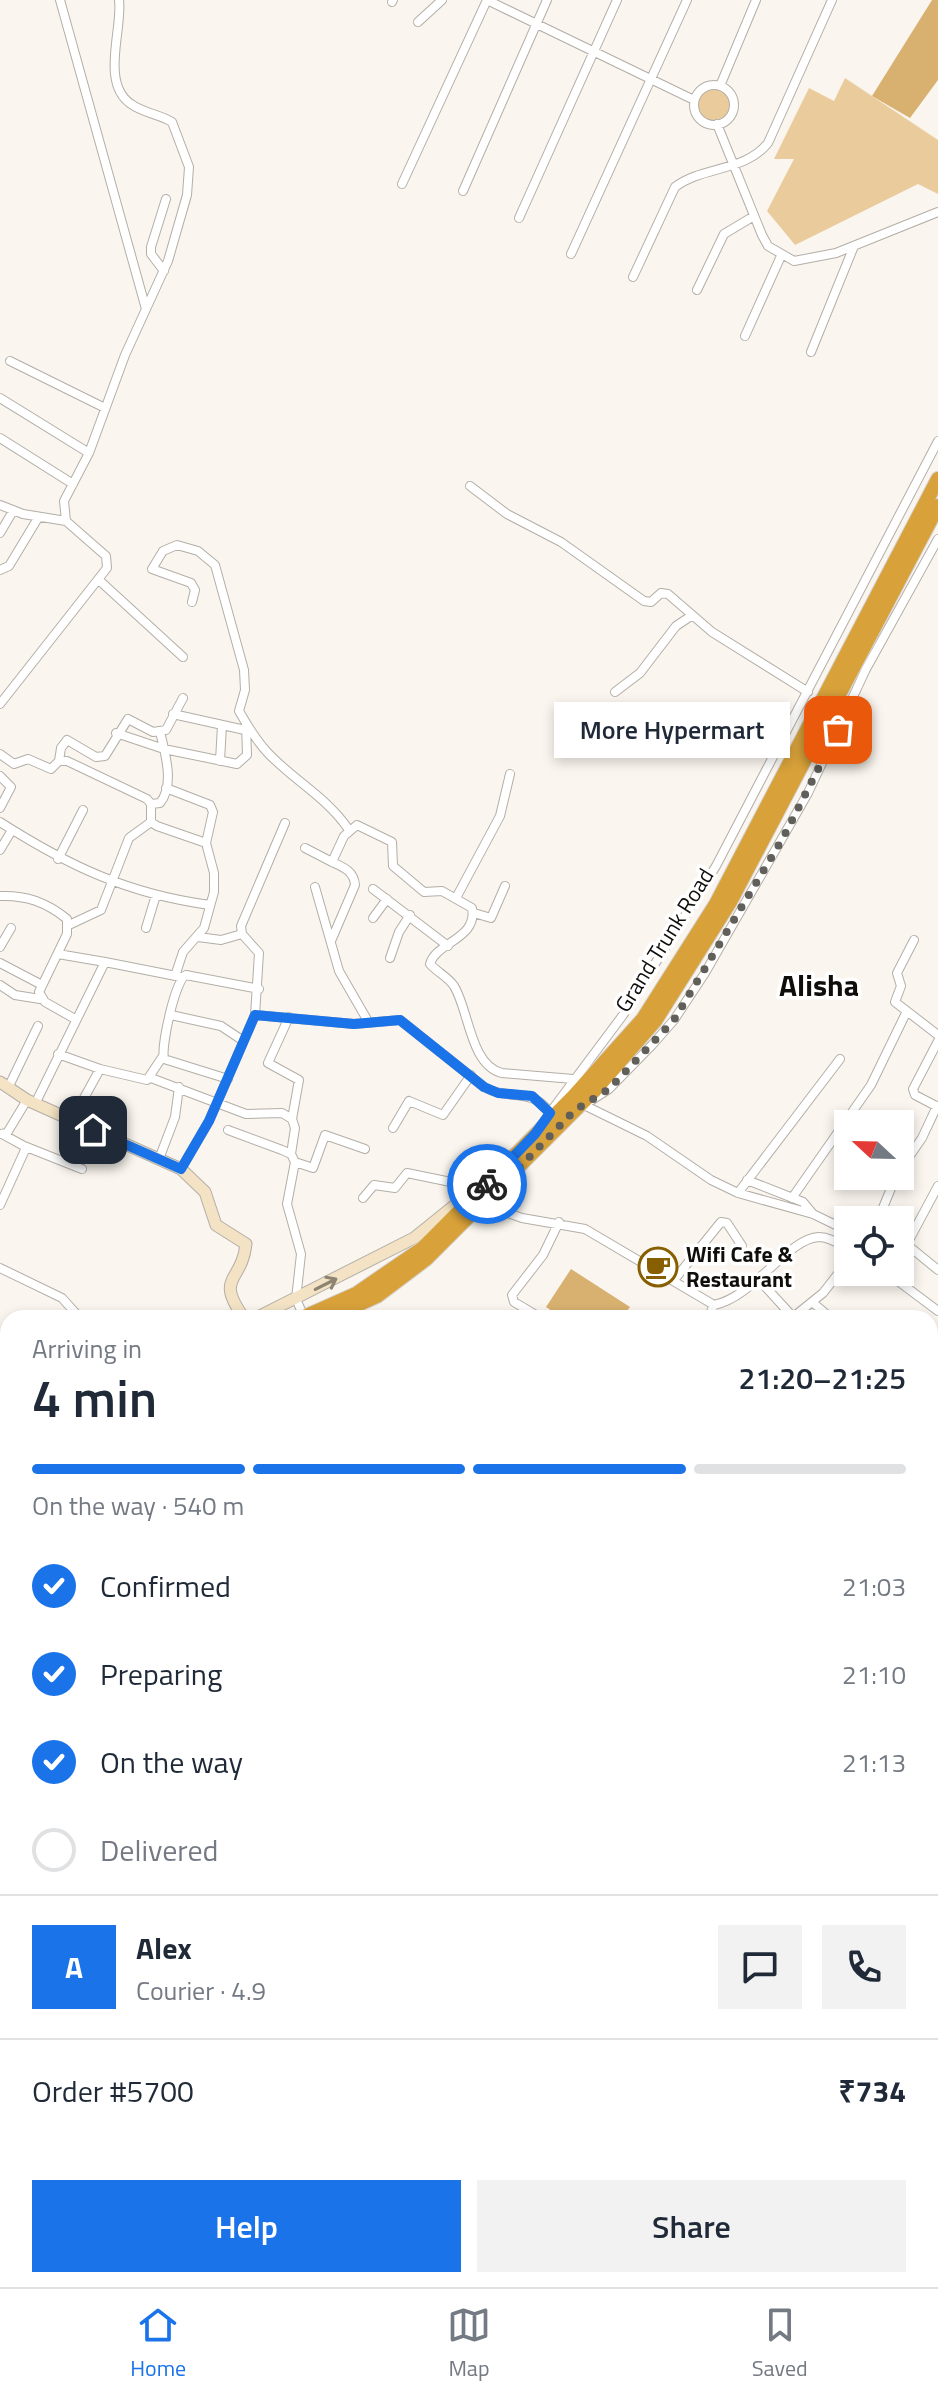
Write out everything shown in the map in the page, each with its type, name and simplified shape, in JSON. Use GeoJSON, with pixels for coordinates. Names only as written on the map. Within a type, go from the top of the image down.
{"type":"FeatureCollection","features":[{"type":"Feature","properties":{"kind":"highway","name":"Grand Trunk Road"},"geometry":{"type":"LineString","coordinates":[[345,1310],[395,1284],[643,1019],[685,955],[756,829],[938,479]]}},
{"type":"Feature","properties":{"kind":"highway","name":"Grand Trunk Road"},"geometry":{"type":"LineString","coordinates":[[321,1310],[356,1294],[398,1267],[579,1108],[655,1021],[691,969],[730,902],[938,506]]}},
{"type":"Feature","properties":{"kind":"street"},"geometry":{"type":"LineString","coordinates":[[60,0],[147,309]]}},
{"type":"Feature","properties":{"kind":"street"},"geometry":{"type":"LineString","coordinates":[[66,521],[64,501],[89,453],[164,271],[187,195],[189,167],[172,122],[135,107],[124,98],[114,60],[121,13],[119,0]]}},
{"type":"Feature","properties":{"kind":"street"},"geometry":{"type":"LineString","coordinates":[[418,22],[442,0]]}},
{"type":"Feature","properties":{"kind":"street"},"geometry":{"type":"LineString","coordinates":[[402,184],[487,0],[694,100],[699,119],[717,124],[728,118],[733,106],[730,94],[720,86],[707,86],[694,100]]}},
{"type":"Feature","properties":{"kind":"street"},"geometry":{"type":"LineString","coordinates":[[463,191],[547,0]]}},
{"type":"Feature","properties":{"kind":"street"},"geometry":{"type":"LineString","coordinates":[[519,218],[617,0]]}},
{"type":"Feature","properties":{"kind":"street"},"geometry":{"type":"LineString","coordinates":[[571,254],[687,0]]}},
{"type":"Feature","properties":{"kind":"street"},"geometry":{"type":"LineString","coordinates":[[720,86],[756,0]]}},
{"type":"Feature","properties":{"kind":"street"},"geometry":{"type":"LineString","coordinates":[[633,277],[675,187],[685,179],[734,165],[762,152],[832,0]]}},
{"type":"Feature","properties":{"kind":"street"},"geometry":{"type":"LineString","coordinates":[[717,124],[768,246],[781,256],[807,261],[854,246],[938,212]]}},
{"type":"Feature","properties":{"kind":"street"},"geometry":{"type":"LineString","coordinates":[[164,271],[151,254],[151,247],[166,199]]}},
{"type":"Feature","properties":{"kind":"street"},"geometry":{"type":"LineString","coordinates":[[697,290],[724,234],[754,216]]}},
{"type":"Feature","properties":{"kind":"street"},"geometry":{"type":"LineString","coordinates":[[811,352],[854,246]]}},
{"type":"Feature","properties":{"kind":"street"},"geometry":{"type":"LineString","coordinates":[[745,336],[781,256]]}},
{"type":"Feature","properties":{"kind":"street"},"geometry":{"type":"LineString","coordinates":[[10,361],[105,408]]}},
{"type":"Feature","properties":{"kind":"street"},"geometry":{"type":"LineString","coordinates":[[0,398],[89,453]]}},
{"type":"Feature","properties":{"kind":"street"},"geometry":{"type":"LineString","coordinates":[[0,438],[73,484]]}},
{"type":"Feature","properties":{"kind":"street"},"geometry":{"type":"LineString","coordinates":[[535,1134],[623,1015],[716,866],[938,441]]}},
{"type":"Feature","properties":{"kind":"street"},"geometry":{"type":"LineString","coordinates":[[470,486],[507,514],[561,542],[644,601],[651,602],[665,593],[691,616],[808,692]]}},
{"type":"Feature","properties":{"kind":"street"},"geometry":{"type":"LineString","coordinates":[[0,505],[38,518],[66,521],[106,556],[107,568],[100,581],[0,704]]}},
{"type":"Feature","properties":{"kind":"street"},"geometry":{"type":"LineString","coordinates":[[0,533],[13,511]]}},
{"type":"Feature","properties":{"kind":"street"},"geometry":{"type":"LineString","coordinates":[[0,570],[9,566],[38,518]]}},
{"type":"Feature","properties":{"kind":"street"},"geometry":{"type":"LineString","coordinates":[[579,1108],[609,1089],[652,1045],[674,1020],[705,973],[808,793],[866,669],[938,539]]}},
{"type":"Feature","properties":{"kind":"street"},"geometry":{"type":"LineString","coordinates":[[192,602],[195,590],[191,583],[152,569],[170,547],[177,545],[198,551],[215,565],[244,670],[245,690],[239,711],[246,727],[266,751],[335,811],[349,830]]}},
{"type":"Feature","properties":{"kind":"street"},"geometry":{"type":"LineString","coordinates":[[100,581],[183,657]]}},
{"type":"Feature","properties":{"kind":"street"},"geometry":{"type":"LineString","coordinates":[[615,692],[640,673],[676,626],[691,616]]}},
{"type":"Feature","properties":{"kind":"street"},"geometry":{"type":"LineString","coordinates":[[0,754],[14,764],[28,759],[51,769],[59,761],[61,748],[67,740],[96,757],[105,756],[116,733],[128,719],[149,731],[166,730],[183,698]]}},
{"type":"Feature","properties":{"kind":"street"},"geometry":{"type":"LineString","coordinates":[[173,714],[246,727]]}},
{"type":"Feature","properties":{"kind":"street"},"geometry":{"type":"LineString","coordinates":[[220,761],[222,725]]}},
{"type":"Feature","properties":{"kind":"street"},"geometry":{"type":"LineString","coordinates":[[116,733],[164,749],[220,761],[242,762],[247,755],[246,727]]}},
{"type":"Feature","properties":{"kind":"street"},"geometry":{"type":"LineString","coordinates":[[59,761],[67,761],[151,804],[160,803],[166,788],[160,732]]}},
{"type":"Feature","properties":{"kind":"street"},"geometry":{"type":"LineString","coordinates":[[456,898],[500,816],[510,774]]}},
{"type":"Feature","properties":{"kind":"street"},"geometry":{"type":"LineString","coordinates":[[0,776],[11,787],[0,808]]}},
{"type":"Feature","properties":{"kind":"street"},"geometry":{"type":"LineString","coordinates":[[151,1078],[163,1056],[183,952],[198,937],[210,905],[214,873],[206,843],[213,812],[210,805],[166,788]]}},
{"type":"Feature","properties":{"kind":"street"},"geometry":{"type":"LineString","coordinates":[[151,804],[151,822]]}},
{"type":"Feature","properties":{"kind":"street"},"geometry":{"type":"LineString","coordinates":[[58,859],[83,810]]}},
{"type":"Feature","properties":{"kind":"street"},"geometry":{"type":"LineString","coordinates":[[0,822],[58,859],[156,895],[210,905]]}},
{"type":"Feature","properties":{"kind":"street"},"geometry":{"type":"LineString","coordinates":[[151,822],[206,843]]}},
{"type":"Feature","properties":{"kind":"street"},"geometry":{"type":"LineString","coordinates":[[40,999],[42,985],[69,925],[101,910],[129,838],[151,822]]}},
{"type":"Feature","properties":{"kind":"street"},"geometry":{"type":"LineString","coordinates":[[242,934],[247,906],[285,823]]}},
{"type":"Feature","properties":{"kind":"street"},"geometry":{"type":"LineString","coordinates":[[332,862],[349,830],[357,825],[388,839],[393,847],[390,861],[424,892],[442,891],[474,913],[491,918],[505,886]]}},
{"type":"Feature","properties":{"kind":"street"},"geometry":{"type":"LineString","coordinates":[[0,850],[12,830]]}},
{"type":"Feature","properties":{"kind":"street"},"geometry":{"type":"LineString","coordinates":[[305,848],[347,869],[354,877],[355,885],[330,941]]}},
{"type":"Feature","properties":{"kind":"street"},"geometry":{"type":"LineString","coordinates":[[315,887],[346,987],[369,1023]]}},
{"type":"Feature","properties":{"kind":"street"},"geometry":{"type":"LineString","coordinates":[[373,889],[448,946]]}},
{"type":"Feature","properties":{"kind":"street"},"geometry":{"type":"LineString","coordinates":[[0,896],[19,895],[35,899],[60,913],[69,925]]}},
{"type":"Feature","properties":{"kind":"street"},"geometry":{"type":"LineString","coordinates":[[146,928],[156,895]]}},
{"type":"Feature","properties":{"kind":"street"},"geometry":{"type":"LineString","coordinates":[[373,918],[387,899]]}},
{"type":"Feature","properties":{"kind":"street"},"geometry":{"type":"LineString","coordinates":[[474,913],[468,928],[433,956],[430,964],[455,987],[467,1028],[488,1067],[502,1073],[573,1079]]}},
{"type":"Feature","properties":{"kind":"street"},"geometry":{"type":"LineString","coordinates":[[390,958],[399,932],[410,915]]}},
{"type":"Feature","properties":{"kind":"street"},"geometry":{"type":"LineString","coordinates":[[0,947],[11,928]]}},
{"type":"Feature","properties":{"kind":"street"},"geometry":{"type":"LineString","coordinates":[[198,937],[221,940],[242,934]]}},
{"type":"Feature","properties":{"kind":"street"},"geometry":{"type":"LineString","coordinates":[[181,1169],[218,1103],[255,1015],[259,953],[242,934]]}},
{"type":"Feature","properties":{"kind":"street"},"geometry":{"type":"LineString","coordinates":[[914,940],[896,976],[901,986],[895,1002],[938,1038],[913,1089],[915,1095],[938,1107],[914,1150]]}},
{"type":"Feature","properties":{"kind":"street"},"geometry":{"type":"LineString","coordinates":[[58,954],[259,989]]}},
{"type":"Feature","properties":{"kind":"street"},"geometry":{"type":"LineString","coordinates":[[1,1134],[7,1133],[31,1102],[105,962]]}},
{"type":"Feature","properties":{"kind":"street"},"geometry":{"type":"LineString","coordinates":[[0,963],[42,985]]}},
{"type":"Feature","properties":{"kind":"street"},"geometry":{"type":"LineString","coordinates":[[0,985],[15,995],[40,999],[75,1019]]}},
{"type":"Feature","properties":{"kind":"street"},"geometry":{"type":"LineString","coordinates":[[792,1198],[871,1085],[906,1013]]}},
{"type":"Feature","properties":{"kind":"street"},"geometry":{"type":"LineString","coordinates":[[171,1015],[221,1026],[242,1040]]}},
{"type":"Feature","properties":{"kind":"street"},"geometry":{"type":"LineString","coordinates":[[255,1015],[369,1023],[387,1018],[400,1020],[490,1091],[539,1099],[550,1113]]}},
{"type":"Feature","properties":{"kind":"street"},"geometry":{"type":"LineString","coordinates":[[289,1017],[268,1063],[299,1080],[292,1119],[295,1128],[287,1204],[301,1254],[296,1299],[300,1310]]}},
{"type":"Feature","properties":{"kind":"street"},"geometry":{"type":"LineString","coordinates":[[38,1026],[3,1084],[31,1102],[181,1169],[205,1192],[216,1225],[246,1244],[228,1287],[229,1298],[238,1310]]}},
{"type":"Feature","properties":{"kind":"street"},"geometry":{"type":"LineString","coordinates":[[58,1054],[100,1069],[151,1078],[246,1114],[270,1111],[292,1119]]}},
{"type":"Feature","properties":{"kind":"street"},"geometry":{"type":"LineString","coordinates":[[163,1056],[168,1061],[228,1079]]}},
{"type":"Feature","properties":{"kind":"street"},"geometry":{"type":"LineString","coordinates":[[738,1193],[840,1059]]}},
{"type":"Feature","properties":{"kind":"street"},"geometry":{"type":"LineString","coordinates":[[72,1120],[100,1069]]}},
{"type":"Feature","properties":{"kind":"street"},"geometry":{"type":"LineString","coordinates":[[393,1128],[409,1101],[443,1115],[471,1075]]}},
{"type":"Feature","properties":{"kind":"street"},"geometry":{"type":"LineString","coordinates":[[159,1159],[175,1117],[179,1087]]}},
{"type":"Feature","properties":{"kind":"street"},"geometry":{"type":"LineString","coordinates":[[579,1108],[647,1136],[711,1180],[738,1193],[813,1214],[834,1224]]}},
{"type":"Feature","properties":{"kind":"street"},"geometry":{"type":"LineString","coordinates":[[228,1130],[313,1168],[325,1135],[365,1149]]}},
{"type":"Feature","properties":{"kind":"street"},"geometry":{"type":"LineString","coordinates":[[1,1134],[82,1169]]}},
{"type":"Feature","properties":{"kind":"street"},"geometry":{"type":"LineString","coordinates":[[0,1205],[24,1146]]}},
{"type":"Feature","properties":{"kind":"street"},"geometry":{"type":"LineString","coordinates":[[363,1198],[374,1185],[395,1188],[407,1173],[477,1197],[522,1218],[559,1222],[585,1229],[714,1305]]}},
{"type":"Feature","properties":{"kind":"street"},"geometry":{"type":"LineString","coordinates":[[747,1180],[808,1205],[813,1214]]}},
{"type":"Feature","properties":{"kind":"street"},"geometry":{"type":"LineString","coordinates":[[914,1224],[938,1186]]}},
{"type":"Feature","properties":{"kind":"street"},"geometry":{"type":"LineString","coordinates":[[273,1310],[414,1238],[477,1197]]}},
{"type":"Feature","properties":{"kind":"street"},"geometry":{"type":"LineString","coordinates":[[528,1310],[514,1302],[512,1295],[543,1255],[559,1222]]}},
{"type":"Feature","properties":{"kind":"street"},"geometry":{"type":"LineString","coordinates":[[674,1280],[721,1222],[727,1223],[742,1246]]}},
{"type":"Feature","properties":{"kind":"street"},"geometry":{"type":"LineString","coordinates":[[712,1310],[714,1305],[760,1281],[798,1244],[808,1240],[834,1241]]}},
{"type":"Feature","properties":{"kind":"street"},"geometry":{"type":"LineString","coordinates":[[914,1252],[938,1270]]}},
{"type":"Feature","properties":{"kind":"street"},"geometry":{"type":"LineString","coordinates":[[0,1268],[62,1298],[73,1310]]}},
{"type":"Feature","properties":{"kind":"street"},"geometry":{"type":"LineString","coordinates":[[802,1310],[834,1277]]}},
{"type":"Feature","properties":{"kind":"street"},"geometry":{"type":"LineString","coordinates":[[760,1281],[785,1310]]}},
{"type":"Feature","properties":{"kind":"street"},"geometry":{"type":"LineString","coordinates":[[905,1286],[937,1310]]}},
{"type":"Feature","properties":{"kind":"street"},"geometry":{"type":"LineString","coordinates":[[812,1302],[822,1310]]}},
{"type":"Feature","properties":{"kind":"shaded area"},"geometry":{"type":"Polygon","coordinates":[[[932,0],[938,0],[938,80],[910,118],[872,96],[932,0]]]}},
{"type":"Feature","properties":{"kind":"shaded area"},"geometry":{"type":"Polygon","coordinates":[[[845,78],[938,140],[938,194],[918,184],[795,245],[767,211],[794,159],[774,159],[809,88],[834,101],[845,78]]]}},
{"type":"Feature","properties":{"kind":"shaded area"},"geometry":{"type":"Polygon","coordinates":[[[714,86],[728,91],[733,105],[728,119],[714,124],[700,119],[695,105],[700,91],[714,86]]]}},
{"type":"Feature","properties":{"kind":"shaded area"},"geometry":{"type":"Polygon","coordinates":[[[571,1269],[630,1307],[628,1310],[550,1310],[546,1307],[571,1269]]]}},
{"type":"Feature","properties":{"kind":"way so far"},"geometry":{"type":"LineString","coordinates":[[487,1184],[472,1199],[483,1205],[574,1111],[609,1089],[674,1020],[705,973],[783,838],[838,730]]}},
{"type":"Feature","properties":{"kind":"place","name":"More Hypermart"},"geometry":{"type":"Point","coordinates":[838,730]}},
{"type":"Feature","properties":{"kind":"place","name":"Wifi Cafe & Restaurant"},"geometry":{"type":"Point","coordinates":[658,1267]}},
{"type":"Feature","properties":{"kind":"district","name":"Alisha"},"geometry":{"type":"Point","coordinates":[819,986]}},
{"type":"Feature","properties":{"kind":"route"},"geometry":{"type":"LineString","coordinates":[[93,1130],[181,1169],[190,1158],[218,1103],[249,1022],[255,1015],[354,1024],[393,1018],[407,1024],[438,1053],[490,1091],[532,1096],[544,1103],[550,1113],[535,1134],[487,1184]]}}]}
